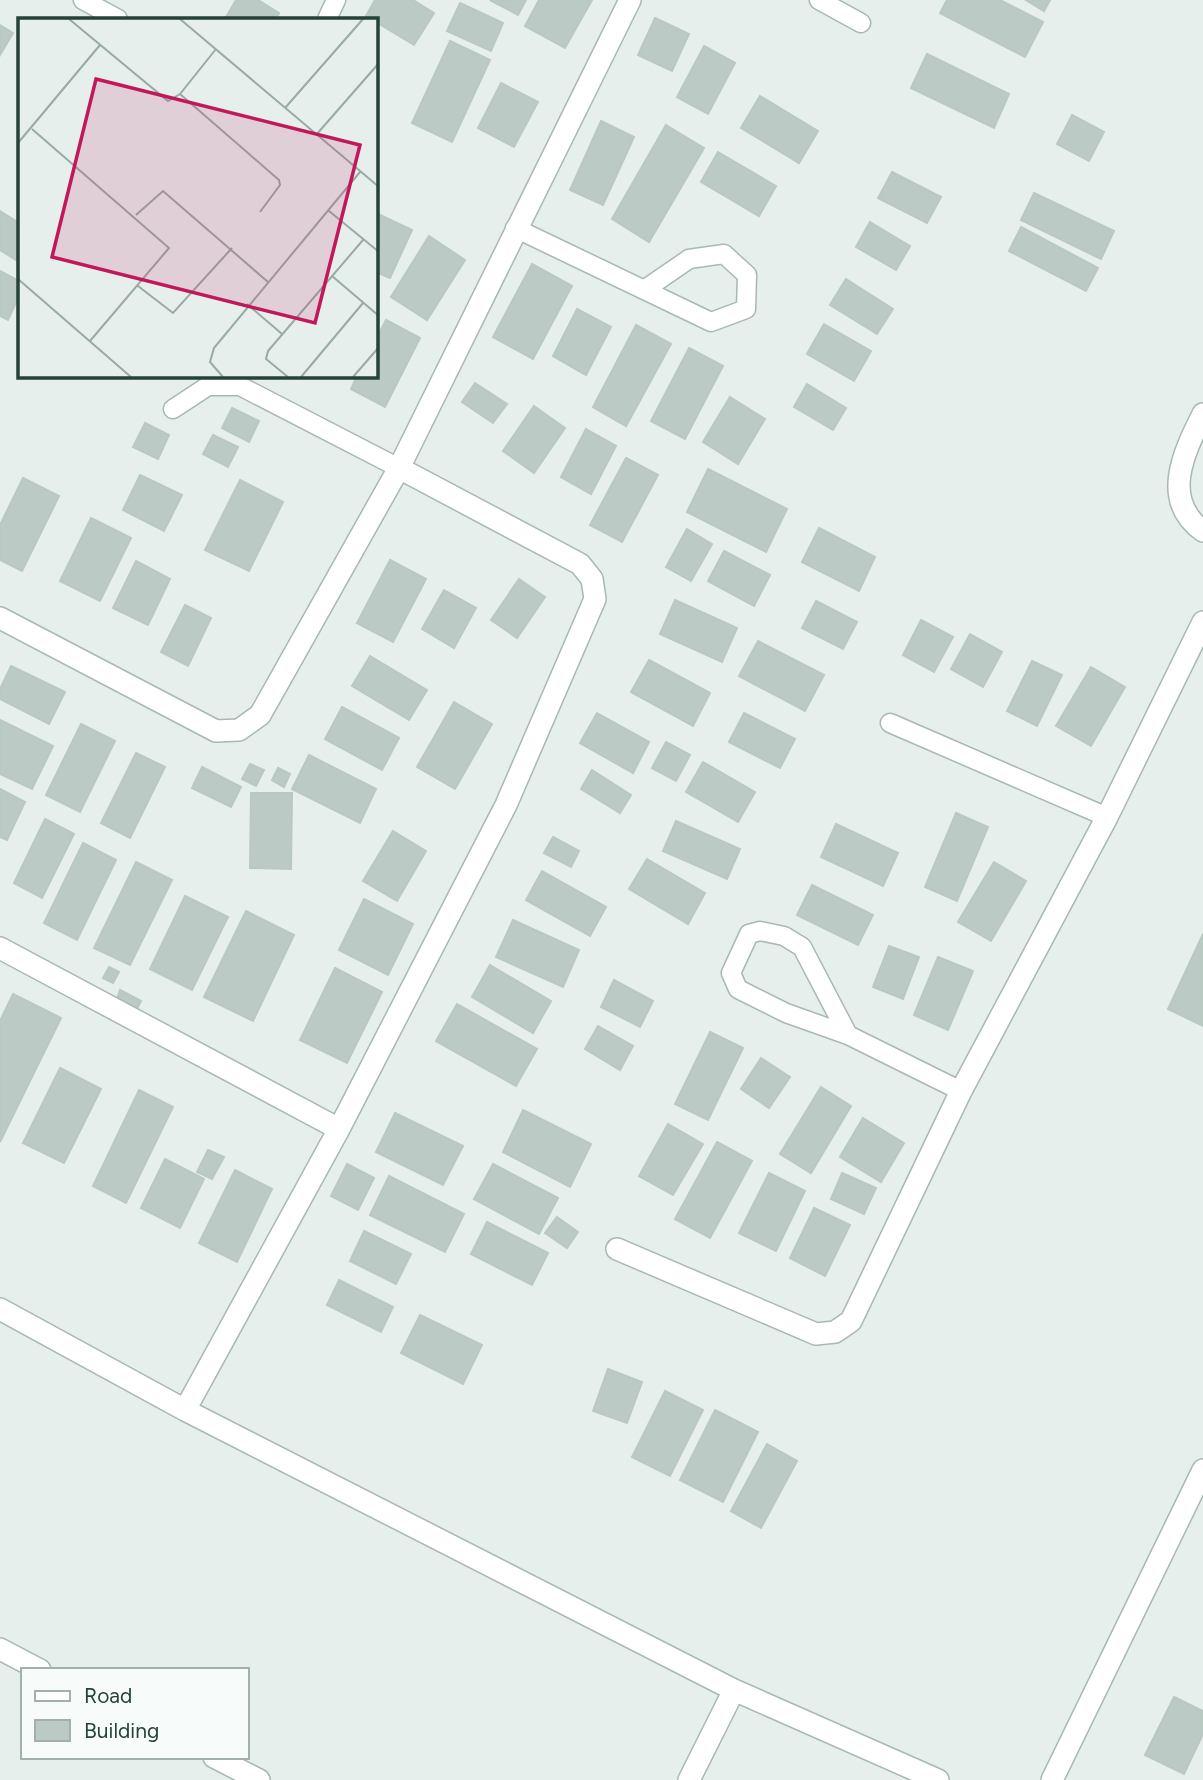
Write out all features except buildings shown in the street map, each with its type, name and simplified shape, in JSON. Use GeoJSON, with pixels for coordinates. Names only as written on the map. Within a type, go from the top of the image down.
{"type":"FeatureCollection","features":[{"type":"Feature","properties":{"kind":"street"},"geometry":{"type":"LineString","coordinates":[[0,618],[216,731],[239,730],[260,715],[399,468],[515,228],[630,0]]}},
{"type":"Feature","properties":{"kind":"street"},"geometry":{"type":"LineString","coordinates":[[1203,414],[1183,454],[1178,488],[1189,521],[1203,531]]}},
{"type":"Feature","properties":{"kind":"street"},"geometry":{"type":"LineString","coordinates":[[185,1410],[339,1129],[506,805],[595,599],[592,579],[580,564],[399,468]]}},
{"type":"Feature","properties":{"kind":"street"},"geometry":{"type":"LineString","coordinates":[[617,1249],[816,1334],[835,1332],[851,1321],[961,1091],[1107,817],[1203,622]]}},
{"type":"Feature","properties":{"kind":"street"},"geometry":{"type":"LineString","coordinates":[[0,948],[339,1129]]}},
{"type":"Feature","properties":{"kind":"street"},"geometry":{"type":"LineString","coordinates":[[3,1316],[734,1690],[938,1780]]}},
{"type":"Feature","properties":{"kind":"street"},"geometry":{"type":"LineString","coordinates":[[1052,1780],[1201,1480]]}},
{"type":"Feature","properties":{"kind":"street"},"geometry":{"type":"LineString","coordinates":[[0,1649],[36,1668]]}},
{"type":"Feature","properties":{"kind":"street"},"geometry":{"type":"LineString","coordinates":[[689,1780],[734,1690]]}},
{"type":"Feature","properties":{"kind":"street"},"geometry":{"type":"LineString","coordinates":[[218,1759],[259,1780]]}},
{"type":"Feature","properties":{"kind":"lane"},"geometry":{"type":"LineString","coordinates":[[83,0],[116,18]]}},
{"type":"Feature","properties":{"kind":"lane"},"geometry":{"type":"LineString","coordinates":[[327,18],[336,0]]}},
{"type":"Feature","properties":{"kind":"lane"},"geometry":{"type":"LineString","coordinates":[[819,0],[861,23]]}},
{"type":"Feature","properties":{"kind":"lane"},"geometry":{"type":"LineString","coordinates":[[515,228],[710,322],[746,309],[747,275],[724,254],[689,259],[644,290]]}},
{"type":"Feature","properties":{"kind":"lane"},"geometry":{"type":"LineString","coordinates":[[173,409],[208,386],[240,386],[399,468]]}},
{"type":"Feature","properties":{"kind":"lane"},"geometry":{"type":"LineString","coordinates":[[890,723],[1107,817]]}},
{"type":"Feature","properties":{"kind":"lane"},"geometry":{"type":"LineString","coordinates":[[848,1035],[802,947],[784,936],[760,931],[749,934],[731,973],[738,989],[786,1013],[848,1035],[961,1091]]}}]}
